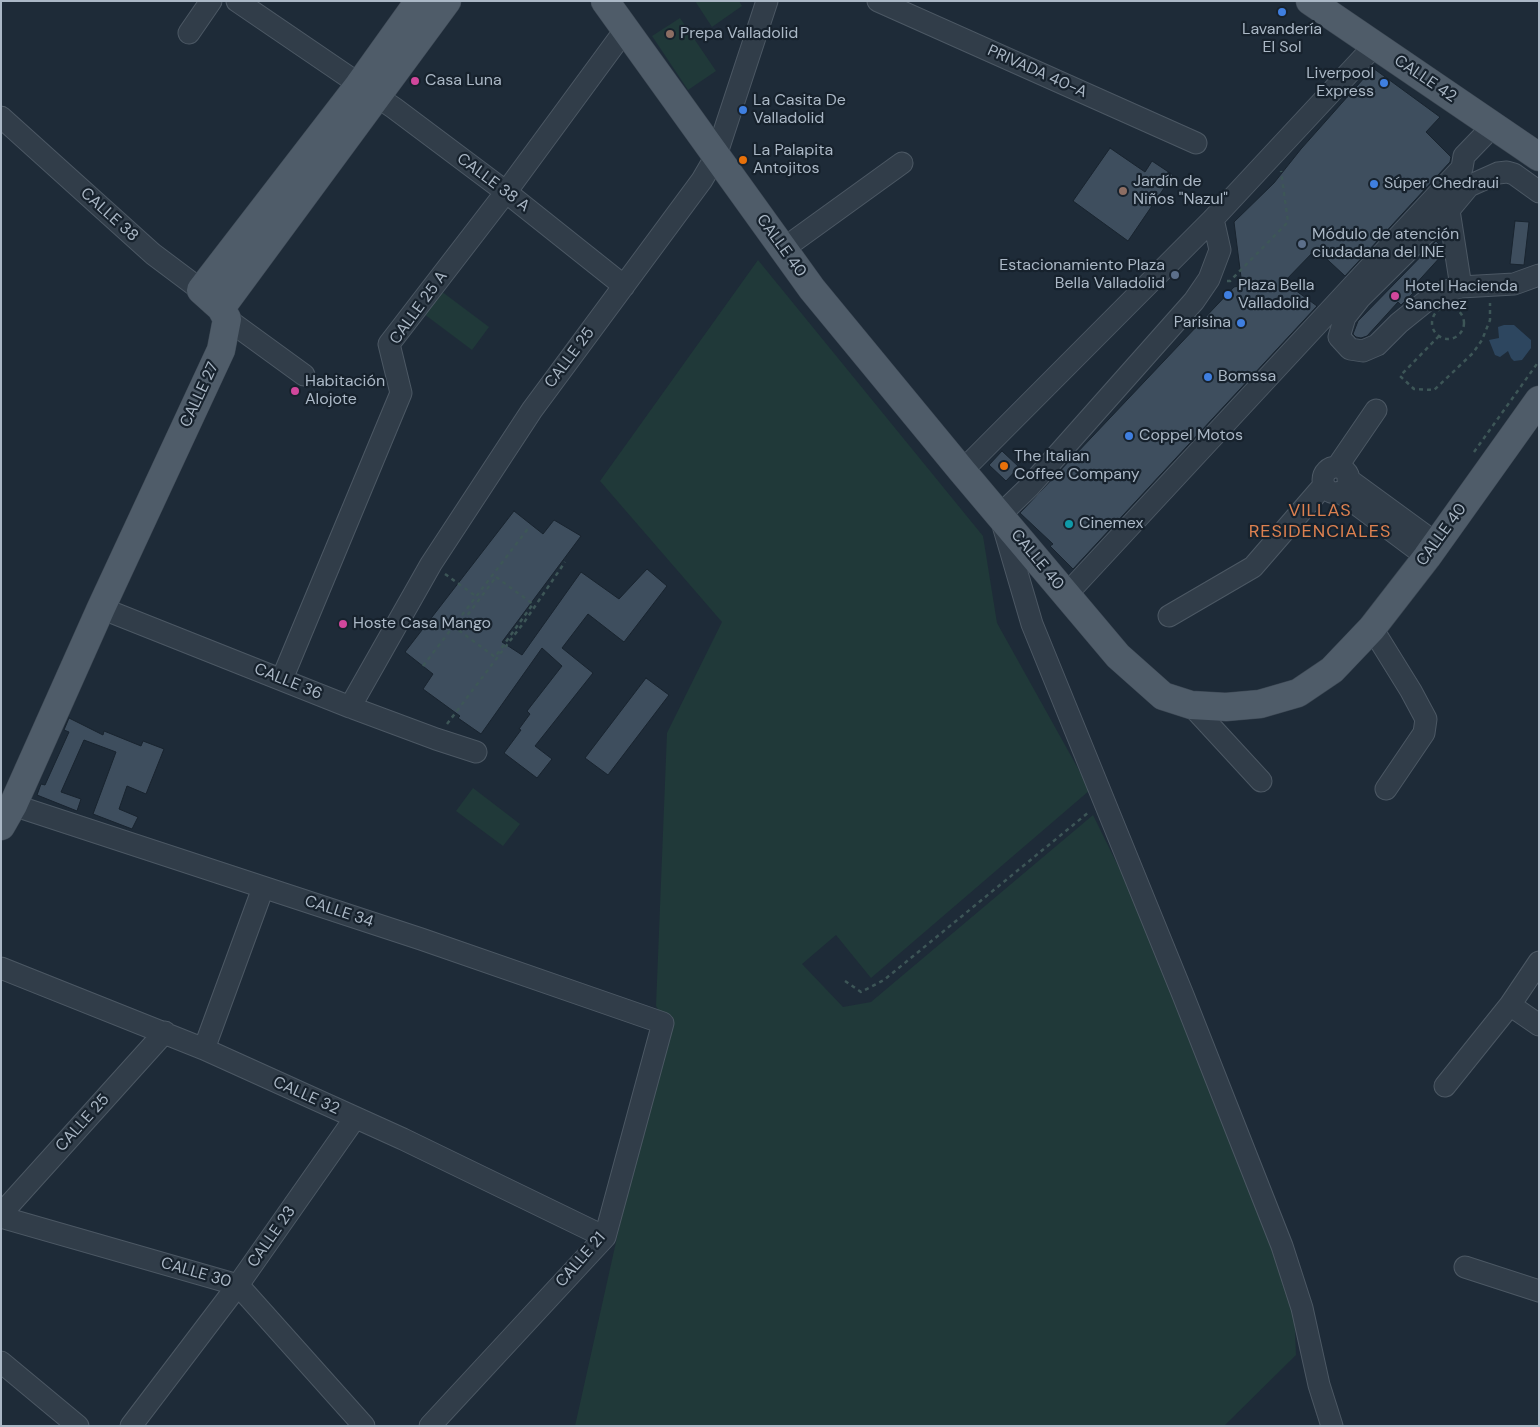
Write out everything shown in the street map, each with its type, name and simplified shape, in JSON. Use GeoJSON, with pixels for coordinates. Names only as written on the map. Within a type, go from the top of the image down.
{"type":"FeatureCollection","features":[{"type":"Feature","properties":{"kind":"main road","name":"CALLE 27"},"geometry":{"type":"LineString","coordinates":[[4,820],[221,350],[224,314],[368,92],[419,1]]}},
{"type":"Feature","properties":{"kind":"main road","name":"CALLE 27"},"geometry":{"type":"LineString","coordinates":[[201,290],[447,1]]}},
{"type":"Feature","properties":{"kind":"main road","name":"CALLE 40"},"geometry":{"type":"LineString","coordinates":[[605,1],[812,289],[1118,656],[1164,696],[1191,705],[1226,707],[1260,704],[1298,694],[1332,670],[1372,628],[1432,550],[1539,400]]}},
{"type":"Feature","properties":{"kind":"main road","name":"CALLE 42"},"geometry":{"type":"LineString","coordinates":[[1310,1],[1539,157]]}},
{"type":"Feature","properties":{"kind":"main road","name":"CALLE 38"},"geometry":{"type":"LineString","coordinates":[[201,290],[224,314]]}},
{"type":"Feature","properties":{"kind":"street"},"geometry":{"type":"LineString","coordinates":[[189,33],[211,1]]}},
{"type":"Feature","properties":{"kind":"street","name":"CALLE 38 A"},"geometry":{"type":"LineString","coordinates":[[237,1],[394,108],[506,192],[624,286]]}},
{"type":"Feature","properties":{"kind":"street","name":"CALLE 25"},"geometry":{"type":"LineString","coordinates":[[350,707],[432,564],[532,410],[702,180],[716,156],[767,1]]}},
{"type":"Feature","properties":{"kind":"street","name":"PRIVADA 40-A"},"geometry":{"type":"LineString","coordinates":[[878,1],[1196,143]]}},
{"type":"Feature","properties":{"kind":"street","name":"CALLE 25 A"},"geometry":{"type":"LineString","coordinates":[[282,679],[401,393],[389,344],[506,192],[625,30]]}},
{"type":"Feature","properties":{"kind":"street"},"geometry":{"type":"LineString","coordinates":[[962,471],[1213,219],[1375,45]]}},
{"type":"Feature","properties":{"kind":"street","name":"CALLE 38"},"geometry":{"type":"LineString","coordinates":[[1,117],[153,254],[201,290]]}},
{"type":"Feature","properties":{"kind":"street"},"geometry":{"type":"LineString","coordinates":[[1066,595],[1462,168],[1464,156],[1493,126]]}},
{"type":"Feature","properties":{"kind":"street"},"geometry":{"type":"LineString","coordinates":[[783,249],[902,164]]}},
{"type":"Feature","properties":{"kind":"street"},"geometry":{"type":"LineString","coordinates":[[1539,192],[1514,174],[1506,172],[1469,186],[1449,210],[1360,298],[1346,317],[1339,337],[1350,349],[1363,351],[1377,345],[1399,323],[1435,294],[1460,287],[1514,284],[1539,275]]}},
{"type":"Feature","properties":{"kind":"street"},"geometry":{"type":"LineString","coordinates":[[1449,210],[1460,287]]}},
{"type":"Feature","properties":{"kind":"street"},"geometry":{"type":"LineString","coordinates":[[1213,219],[1220,250],[1209,279],[1194,301],[1029,487],[1000,515],[1032,624],[1282,1246],[1302,1308],[1319,1385],[1332,1426]]}},
{"type":"Feature","properties":{"kind":"street","name":"CALLE 38"},"geometry":{"type":"LineString","coordinates":[[224,314],[304,375]]}},
{"type":"Feature","properties":{"kind":"street"},"geometry":{"type":"LineString","coordinates":[[1169,616],[1253,567],[1337,481],[1376,410]]}},
{"type":"Feature","properties":{"kind":"street"},"geometry":{"type":"LineString","coordinates":[[1337,481],[1432,550]]}},
{"type":"Feature","properties":{"kind":"street","name":"CALLE 36"},"geometry":{"type":"LineString","coordinates":[[101,608],[350,707],[476,752]]}},
{"type":"Feature","properties":{"kind":"street"},"geometry":{"type":"LineString","coordinates":[[1372,628],[1426,719],[1424,733],[1386,789]]}},
{"type":"Feature","properties":{"kind":"street"},"geometry":{"type":"LineString","coordinates":[[1191,705],[1261,781]]}},
{"type":"Feature","properties":{"kind":"street","name":"CALLE 34"},"geometry":{"type":"LineString","coordinates":[[4,820],[263,888],[421,939],[663,1024]]}},
{"type":"Feature","properties":{"kind":"street"},"geometry":{"type":"LineString","coordinates":[[204,1049],[263,888]]}},
{"type":"Feature","properties":{"kind":"street"},"geometry":{"type":"LineString","coordinates":[[1445,1086],[1510,1004],[1539,962]]}},
{"type":"Feature","properties":{"kind":"street","name":"CALLE 32"},"geometry":{"type":"LineString","coordinates":[[1,968],[204,1049],[355,1118],[605,1237]]}},
{"type":"Feature","properties":{"kind":"street"},"geometry":{"type":"LineString","coordinates":[[1510,1004],[1539,1025]]}},
{"type":"Feature","properties":{"kind":"street","name":"CALLE 21"},"geometry":{"type":"LineString","coordinates":[[430,1426],[605,1237],[663,1024]]}},
{"type":"Feature","properties":{"kind":"street","name":"CALLE 25"},"geometry":{"type":"LineString","coordinates":[[1,1216],[165,1032]]}},
{"type":"Feature","properties":{"kind":"street","name":"CALLE 23"},"geometry":{"type":"LineString","coordinates":[[131,1426],[238,1285],[355,1118]]}},
{"type":"Feature","properties":{"kind":"street","name":"CALLE 30"},"geometry":{"type":"LineString","coordinates":[[1,1216],[238,1285],[364,1426]]}},
{"type":"Feature","properties":{"kind":"street"},"geometry":{"type":"LineString","coordinates":[[1465,1267],[1539,1291]]}},
{"type":"Feature","properties":{"kind":"street"},"geometry":{"type":"LineString","coordinates":[[1,1362],[78,1426]]}},
{"type":"Feature","properties":{"kind":"path"},"geometry":{"type":"LineString","coordinates":[[1230,281],[1288,222],[1281,170]]}},
{"type":"Feature","properties":{"kind":"path"},"geometry":{"type":"LineString","coordinates":[[1438,336],[1400,376],[1414,389],[1434,390],[1473,353],[1482,340],[1490,320],[1489,285]]}},
{"type":"Feature","properties":{"kind":"path"},"geometry":{"type":"LineString","coordinates":[[1448,306],[1459,310],[1465,320],[1463,331],[1454,339],[1443,339],[1438,336],[1434,332],[1432,320],[1437,310],[1448,306]]}},
{"type":"Feature","properties":{"kind":"path"},"geometry":{"type":"LineString","coordinates":[[424,666],[478,598],[496,576],[533,604],[494,657],[457,629],[478,598],[530,526]]}},
{"type":"Feature","properties":{"kind":"path"},"geometry":{"type":"LineString","coordinates":[[436,739],[526,622],[565,562]]}},
{"type":"Feature","properties":{"kind":"path"},"geometry":{"type":"LineString","coordinates":[[432,564],[478,598]]}},
{"type":"Feature","properties":{"kind":"path"},"geometry":{"type":"LineString","coordinates":[[845,981],[861,992],[884,980],[1104,800]]}},
{"type":"Feature","properties":{"kind":"green space"},"geometry":{"type":"Polygon","coordinates":[[[695,1],[739,1],[742,6],[712,27],[695,1]]]}},
{"type":"Feature","properties":{"kind":"green space"},"geometry":{"type":"Polygon","coordinates":[[[680,18],[716,71],[688,90],[652,36],[680,18]]]}},
{"type":"Feature","properties":{"kind":"green space"},"geometry":{"type":"Polygon","coordinates":[[[758,260],[983,536],[997,623],[1090,790],[871,978],[836,935],[802,964],[843,1007],[871,1002],[1093,815],[1153,937],[1294,1308],[1296,1355],[1224,1426],[575,1426],[665,1022],[656,1006],[667,733],[722,622],[600,481],[758,260]]]}},
{"type":"Feature","properties":{"kind":"green space"},"geometry":{"type":"Polygon","coordinates":[[[441,291],[489,327],[472,350],[424,314],[441,291]]]}},
{"type":"Feature","properties":{"kind":"green space"},"geometry":{"type":"Polygon","coordinates":[[[473,788],[520,824],[503,846],[456,811],[473,788]]]}},
{"type":"Feature","properties":{"kind":"water"},"geometry":{"type":"Polygon","coordinates":[[[1514,325],[1531,340],[1531,348],[1522,360],[1514,361],[1508,351],[1500,357],[1495,355],[1489,340],[1499,338],[1498,327],[1514,325]]]}},
{"type":"Feature","properties":{"kind":"building"},"geometry":{"type":"Polygon","coordinates":[[[1373,68],[1440,117],[1426,132],[1451,157],[1450,162],[1345,276],[1316,249],[1284,282],[1317,306],[1073,569],[1050,546],[1053,544],[1020,513],[1234,287],[1242,285],[1234,222],[1274,183],[1301,149],[1373,68]]]}},
{"type":"Feature","properties":{"kind":"building","name":"Jardín de Niños \"Nazul\""},"geometry":{"type":"Polygon","coordinates":[[[1110,148],[1145,172],[1152,161],[1173,175],[1128,241],[1073,201],[1110,148]]]}},
{"type":"Feature","properties":{"kind":"building"},"geometry":{"type":"Polygon","coordinates":[[[1515,221],[1529,222],[1524,265],[1510,264],[1515,221]]]}},
{"type":"Feature","properties":{"kind":"building","name":"Hotel Hacienda Sanchez"},"geometry":{"type":"Polygon","coordinates":[[[1436,241],[1442,247],[1443,254],[1412,288],[1415,291],[1401,305],[1398,302],[1367,336],[1356,337],[1353,334],[1358,321],[1436,241]]]}},
{"type":"Feature","properties":{"kind":"building","name":"The Italian Coffee Company"},"geometry":{"type":"Polygon","coordinates":[[[1002,451],[1019,467],[1006,481],[989,465],[1002,451]]]}},
{"type":"Feature","properties":{"kind":"building"},"geometry":{"type":"Polygon","coordinates":[[[514,511],[543,534],[554,520],[581,536],[502,642],[522,655],[581,572],[619,599],[647,569],[667,586],[624,642],[588,614],[562,648],[593,673],[535,746],[552,759],[537,778],[504,753],[530,714],[527,711],[562,666],[542,648],[481,734],[423,689],[433,674],[405,652],[514,511]]]}},
{"type":"Feature","properties":{"kind":"building"},"geometry":{"type":"Polygon","coordinates":[[[646,678],[669,695],[608,775],[585,758],[646,678]]]}},
{"type":"Feature","properties":{"kind":"building"},"geometry":{"type":"Polygon","coordinates":[[[69,718],[103,735],[104,731],[141,746],[143,741],[164,749],[146,794],[127,786],[119,809],[138,817],[132,829],[93,814],[116,752],[84,740],[61,792],[81,799],[77,811],[37,795],[41,784],[45,785],[69,732],[64,730],[69,718]]]}},
{"type":"Feature","properties":{"kind":"place","name":"Lavandería El Sol"},"geometry":{"type":"Point","coordinates":[1282,12]}},
{"type":"Feature","properties":{"kind":"place","name":"Prepa Valladolid"},"geometry":{"type":"Point","coordinates":[670,34]}},
{"type":"Feature","properties":{"kind":"place","name":"Casa Luna"},"geometry":{"type":"Point","coordinates":[415,81]}},
{"type":"Feature","properties":{"kind":"place","name":"Liverpool Express"},"geometry":{"type":"Point","coordinates":[1384,83]}},
{"type":"Feature","properties":{"kind":"place","name":"La Casita De Valladolid"},"geometry":{"type":"Point","coordinates":[743,110]}},
{"type":"Feature","properties":{"kind":"place","name":"La Palapita Antojitos"},"geometry":{"type":"Point","coordinates":[743,160]}},
{"type":"Feature","properties":{"kind":"place","name":"Súper Chedraui"},"geometry":{"type":"Point","coordinates":[1374,184]}},
{"type":"Feature","properties":{"kind":"place","name":"Jardín de Niños \"Nazul\""},"geometry":{"type":"Point","coordinates":[1123,191]}},
{"type":"Feature","properties":{"kind":"place","name":"Módulo de atención ciudadana del INE"},"geometry":{"type":"Point","coordinates":[1302,244]}},
{"type":"Feature","properties":{"kind":"place","name":"Estacionamiento Plaza Bella Valladolid"},"geometry":{"type":"Point","coordinates":[1175,275]}},
{"type":"Feature","properties":{"kind":"place","name":"Plaza Bella Valladolid"},"geometry":{"type":"Point","coordinates":[1228,295]}},
{"type":"Feature","properties":{"kind":"place","name":"Hotel Hacienda Sanchez"},"geometry":{"type":"Point","coordinates":[1395,296]}},
{"type":"Feature","properties":{"kind":"place","name":"Parisina"},"geometry":{"type":"Point","coordinates":[1241,323]}},
{"type":"Feature","properties":{"kind":"place","name":"Bomssa"},"geometry":{"type":"Point","coordinates":[1208,377]}},
{"type":"Feature","properties":{"kind":"place","name":"Habitación Alojote"},"geometry":{"type":"Point","coordinates":[295,391]}},
{"type":"Feature","properties":{"kind":"place","name":"Coppel Motos"},"geometry":{"type":"Point","coordinates":[1129,436]}},
{"type":"Feature","properties":{"kind":"place","name":"The Italian Coffee Company"},"geometry":{"type":"Point","coordinates":[1004,466]}},
{"type":"Feature","properties":{"kind":"place","name":"Cinemex"},"geometry":{"type":"Point","coordinates":[1069,524]}},
{"type":"Feature","properties":{"kind":"place","name":"Hoste Casa Mango"},"geometry":{"type":"Point","coordinates":[343,624]}},
{"type":"Feature","properties":{"kind":"district","name":"VILLAS RESIDENCIALES"},"geometry":{"type":"Point","coordinates":[1320,521]}}]}
